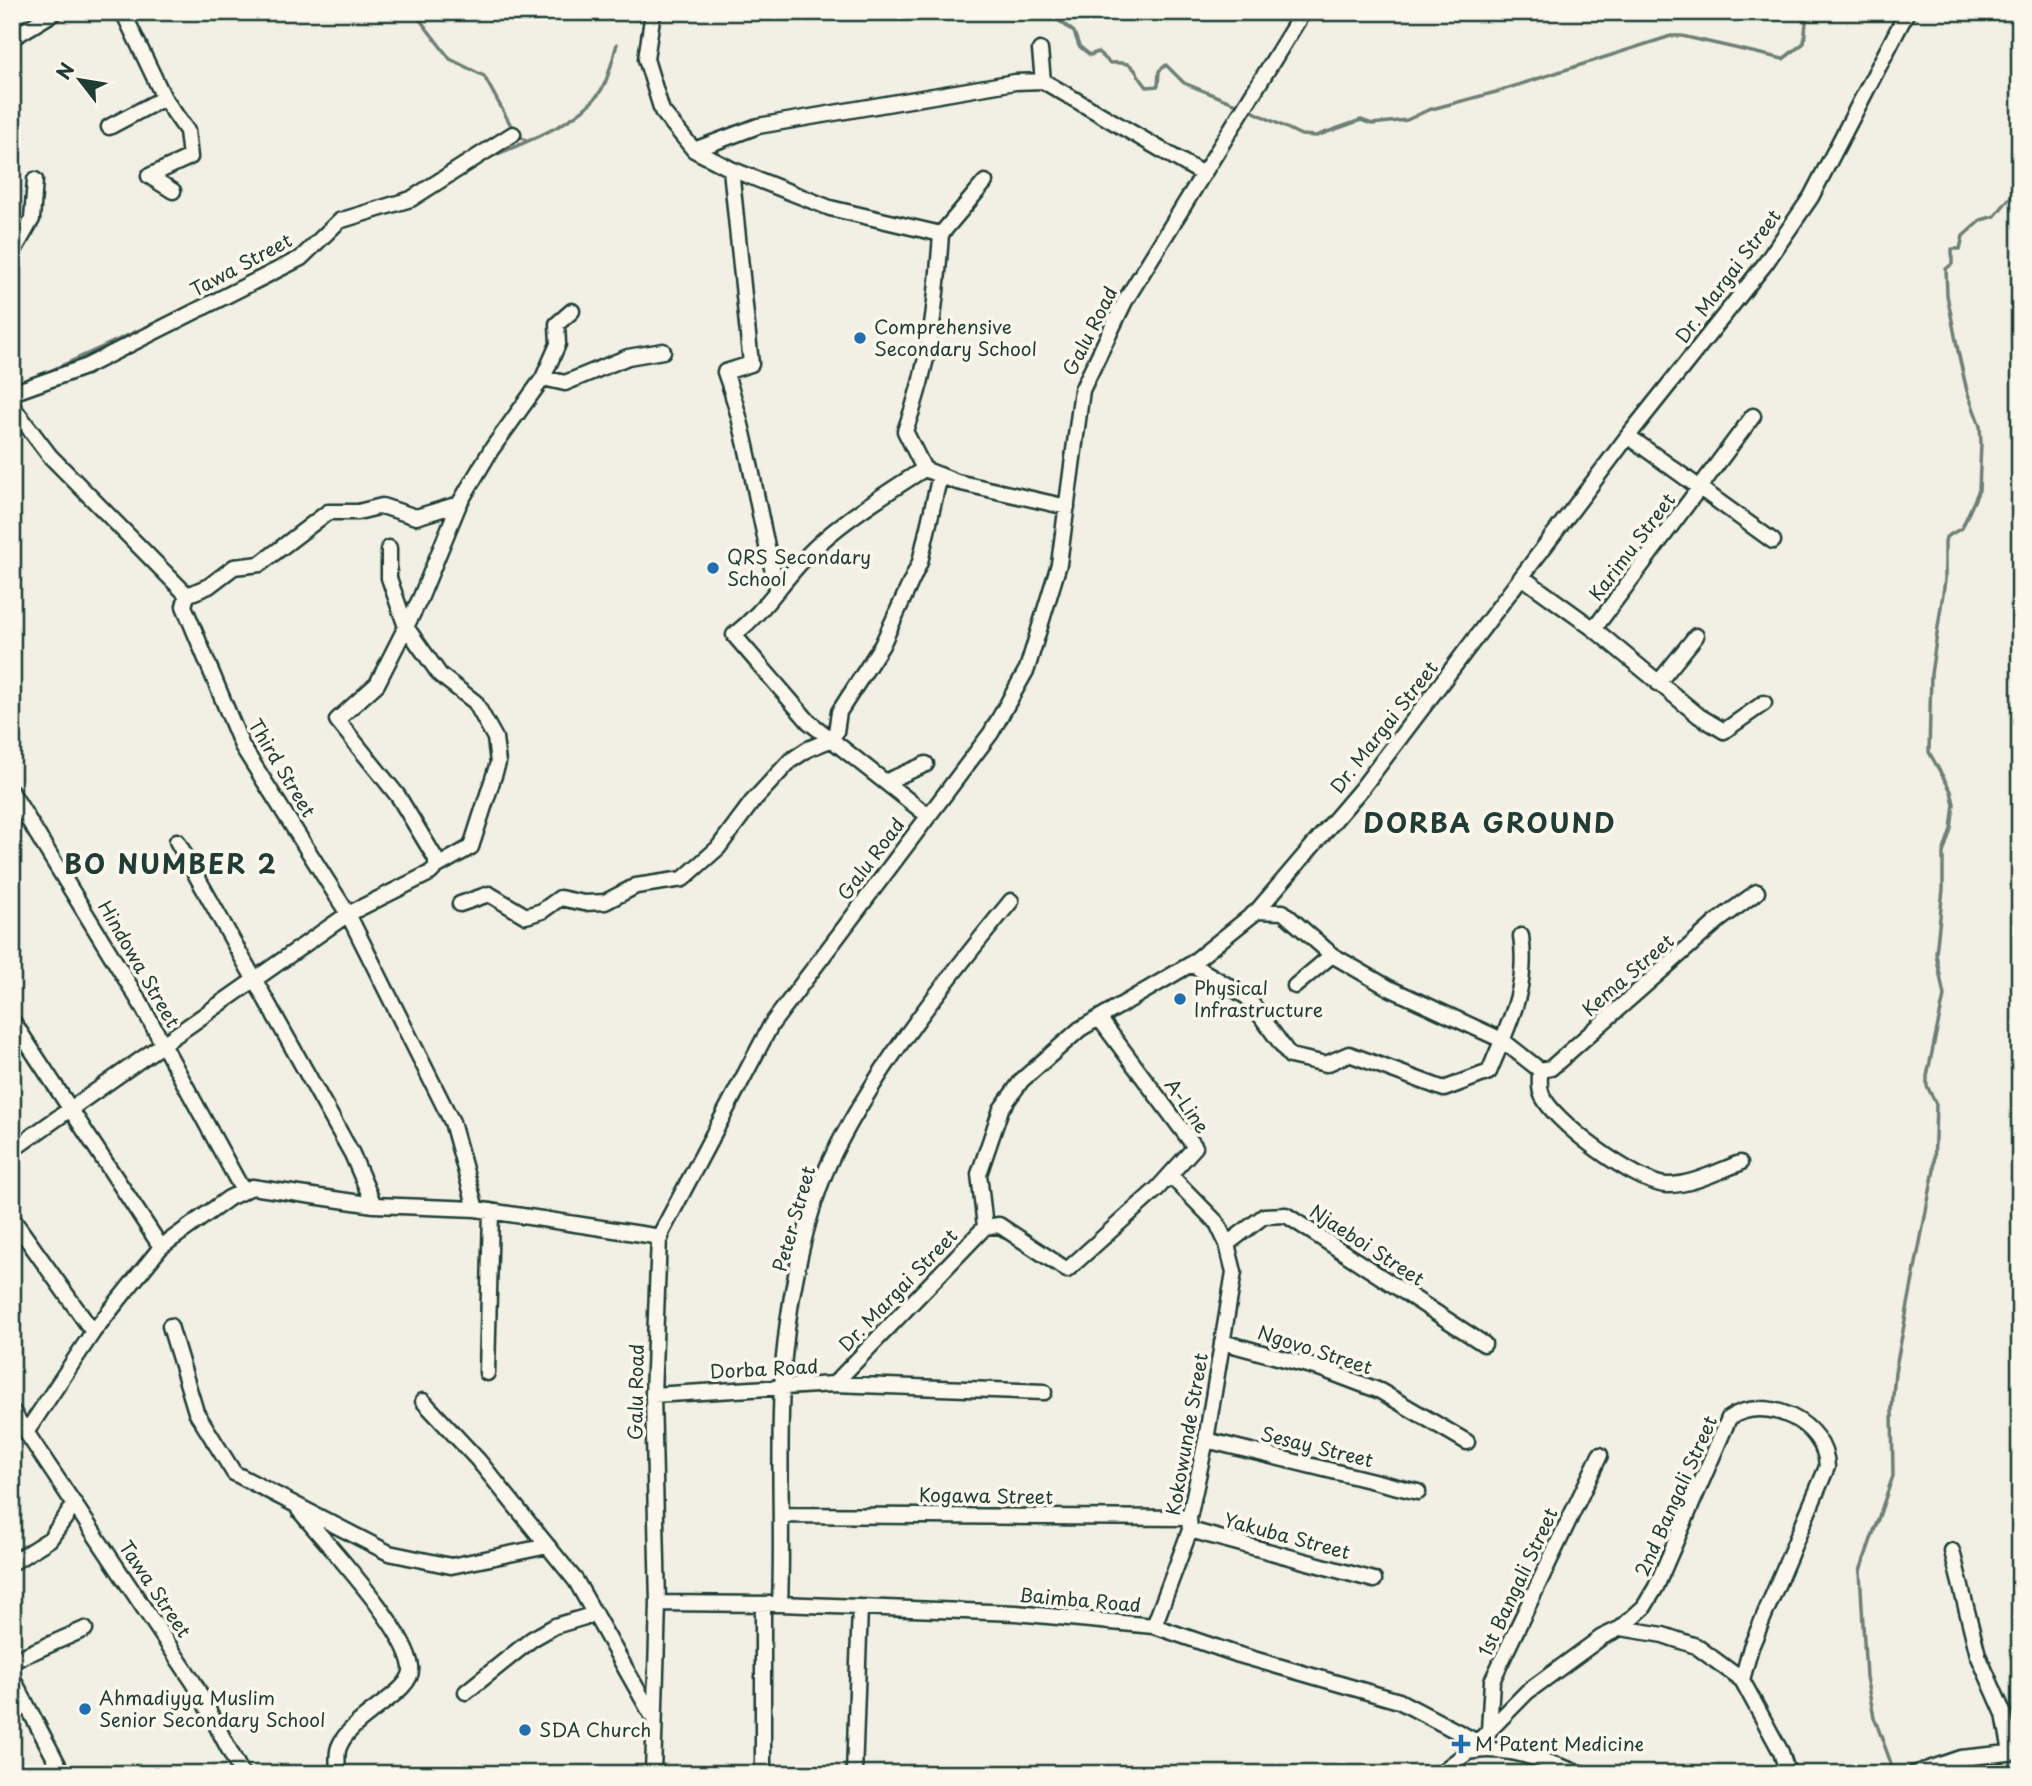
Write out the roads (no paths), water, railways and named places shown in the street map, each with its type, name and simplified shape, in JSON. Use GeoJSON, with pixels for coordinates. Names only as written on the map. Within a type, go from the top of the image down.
{"type":"FeatureCollection","features":[{"type":"Feature","properties":{"kind":"street"},"geometry":{"type":"LineString","coordinates":[[12,38],[55,12]]}},
{"type":"Feature","properties":{"kind":"street"},"geometry":{"type":"LineString","coordinates":[[123,12],[164,98],[187,131],[190,157],[149,176],[173,191]]}},
{"type":"Feature","properties":{"kind":"street"},"geometry":{"type":"LineString","coordinates":[[653,12],[646,59],[662,111],[694,150],[731,169],[830,208],[941,234]]}},
{"type":"Feature","properties":{"kind":"street","name":"Galu Road"},"geometry":{"type":"LineString","coordinates":[[653,1774],[658,1603],[653,1395],[660,1237],[771,1024],[991,733],[1027,669],[1059,564],[1082,390],[1125,300],[1303,12]]}},
{"type":"Feature","properties":{"kind":"street","name":"Dr. Margai Street"},"geometry":{"type":"LineString","coordinates":[[834,1384],[985,1227],[979,1174],[1001,1109],[1022,1080],[1080,1029],[1191,964],[1257,911],[1362,788],[1628,436],[1737,301],[1811,197],[1907,12]]}},
{"type":"Feature","properties":{"kind":"street"},"geometry":{"type":"LineString","coordinates":[[1040,50],[1043,81]]}},
{"type":"Feature","properties":{"kind":"street"},"geometry":{"type":"LineString","coordinates":[[694,150],[758,126],[1015,82],[1043,81],[1203,174]]}},
{"type":"Feature","properties":{"kind":"street"},"geometry":{"type":"LineString","coordinates":[[108,127],[164,98]]}},
{"type":"Feature","properties":{"kind":"street","name":"Tawa Street"},"geometry":{"type":"LineString","coordinates":[[12,393],[85,367],[301,258],[340,221],[411,199],[513,134]]}},
{"type":"Feature","properties":{"kind":"street"},"geometry":{"type":"LineString","coordinates":[[731,169],[751,364],[726,372],[742,418],[766,549],[778,590]]}},
{"type":"Feature","properties":{"kind":"street"},"geometry":{"type":"LineString","coordinates":[[12,254],[32,219],[35,180]]}},
{"type":"Feature","properties":{"kind":"street"},"geometry":{"type":"LineString","coordinates":[[985,182],[941,234],[937,289],[922,384],[905,431],[924,469],[1067,507]]}},
{"type":"Feature","properties":{"kind":"street"},"geometry":{"type":"LineString","coordinates":[[436,867],[436,859],[398,796],[337,720],[377,684],[406,627],[459,504],[491,450],[542,378],[558,344],[557,324],[572,311]]}},
{"type":"Feature","properties":{"kind":"street"},"geometry":{"type":"LineString","coordinates":[[542,378],[565,383],[628,357],[663,351]]}},
{"type":"Feature","properties":{"kind":"street"},"geometry":{"type":"LineString","coordinates":[[12,406],[50,456],[187,595],[209,586],[234,567],[260,564],[328,512],[358,512],[382,506],[416,517],[459,504]]}},
{"type":"Feature","properties":{"kind":"street","name":"Karimu Street"},"geometry":{"type":"LineString","coordinates":[[1522,577],[1594,629],[1753,416]]}},
{"type":"Feature","properties":{"kind":"street"},"geometry":{"type":"LineString","coordinates":[[1628,436],[1773,541]]}},
{"type":"Feature","properties":{"kind":"street"},"geometry":{"type":"LineString","coordinates":[[924,469],[877,499],[804,558],[758,616],[734,635],[809,722],[928,814]]}},
{"type":"Feature","properties":{"kind":"street"},"geometry":{"type":"LineString","coordinates":[[460,904],[489,894],[526,916],[542,911],[560,898],[584,903],[605,902],[636,886],[683,879],[718,848],[752,802],[790,761],[808,749],[830,740],[836,732],[838,712],[882,645],[920,562],[940,475]]}},
{"type":"Feature","properties":{"kind":"street"},"geometry":{"type":"LineString","coordinates":[[12,1150],[348,914],[430,873],[471,847],[498,764],[495,738],[475,702],[440,676],[406,627],[389,578],[389,548]]}},
{"type":"Feature","properties":{"kind":"street","name":"Third Street"},"geometry":{"type":"LineString","coordinates":[[187,595],[184,606],[243,746],[348,914],[452,1122],[483,1210],[487,1373]]}},
{"type":"Feature","properties":{"kind":"street"},"geometry":{"type":"LineString","coordinates":[[1594,629],[1658,683],[1724,731],[1765,703]]}},
{"type":"Feature","properties":{"kind":"street"},"geometry":{"type":"LineString","coordinates":[[1658,683],[1696,636]]}},
{"type":"Feature","properties":{"kind":"street"},"geometry":{"type":"LineString","coordinates":[[885,782],[926,764]]}},
{"type":"Feature","properties":{"kind":"street","name":"Hindowa Street"},"geometry":{"type":"LineString","coordinates":[[12,793],[80,900],[164,1045],[243,1191]]}},
{"type":"Feature","properties":{"kind":"street"},"geometry":{"type":"LineString","coordinates":[[177,841],[352,1154],[374,1205]]}},
{"type":"Feature","properties":{"kind":"street","name":"Kema Street"},"geometry":{"type":"LineString","coordinates":[[1539,1070],[1552,1068],[1719,920],[1757,891]]}},
{"type":"Feature","properties":{"kind":"street","name":"Peter Street"},"geometry":{"type":"LineString","coordinates":[[780,1604],[783,1515],[782,1387],[795,1281],[807,1230],[834,1152],[877,1081],[943,986],[1011,901]]}},
{"type":"Feature","properties":{"kind":"street"},"geometry":{"type":"LineString","coordinates":[[1257,911],[1283,912],[1332,955],[1389,988],[1502,1041],[1524,1056],[1539,1070],[1541,1093],[1563,1120],[1613,1161],[1648,1182],[1669,1185],[1740,1163]]}},
{"type":"Feature","properties":{"kind":"street"},"geometry":{"type":"LineString","coordinates":[[1191,964],[1247,997],[1290,1056],[1326,1064],[1349,1054],[1444,1088],[1489,1072],[1521,996],[1525,961],[1521,936]]}},
{"type":"Feature","properties":{"kind":"street"},"geometry":{"type":"LineString","coordinates":[[1295,986],[1332,955]]}},
{"type":"Feature","properties":{"kind":"street","name":"A-Line"},"geometry":{"type":"LineString","coordinates":[[1099,1018],[1195,1147],[1170,1175]]}},
{"type":"Feature","properties":{"kind":"street"},"geometry":{"type":"LineString","coordinates":[[12,1020],[160,1247]]}},
{"type":"Feature","properties":{"kind":"street"},"geometry":{"type":"LineString","coordinates":[[985,1227],[999,1225],[1067,1270],[1170,1175],[1217,1223],[1227,1244]]}},
{"type":"Feature","properties":{"kind":"street"},"geometry":{"type":"LineString","coordinates":[[27,1431],[93,1332],[160,1247],[251,1187],[374,1205],[483,1210],[660,1237]]}},
{"type":"Feature","properties":{"kind":"street","name":"Njaeboi Street"},"geometry":{"type":"LineString","coordinates":[[1227,1244],[1264,1216],[1286,1215],[1484,1344]]}},
{"type":"Feature","properties":{"kind":"street"},"geometry":{"type":"LineString","coordinates":[[12,1218],[93,1332]]}},
{"type":"Feature","properties":{"kind":"street","name":"Kokowunde Street"},"geometry":{"type":"LineString","coordinates":[[1154,1626],[1189,1524],[1206,1440],[1234,1272],[1227,1244]]}},
{"type":"Feature","properties":{"kind":"street"},"geometry":{"type":"LineString","coordinates":[[170,1326],[196,1412],[234,1474],[389,1552],[452,1566],[548,1546]]}},
{"type":"Feature","properties":{"kind":"street","name":"Ngovo Street"},"geometry":{"type":"LineString","coordinates":[[1222,1342],[1322,1369],[1380,1391],[1467,1442]]}},
{"type":"Feature","properties":{"kind":"street","name":"Dorba Road"},"geometry":{"type":"LineString","coordinates":[[653,1395],[834,1384],[1044,1392]]}},
{"type":"Feature","properties":{"kind":"street"},"geometry":{"type":"LineString","coordinates":[[423,1401],[478,1460],[576,1581],[654,1720]]}},
{"type":"Feature","properties":{"kind":"street","name":"Tawa Street"},"geometry":{"type":"LineString","coordinates":[[12,1411],[194,1683],[242,1774]]}},
{"type":"Feature","properties":{"kind":"street","name":"2nd Bangali Street"},"geometry":{"type":"LineString","coordinates":[[1621,1628],[1644,1607],[1656,1587],[1729,1418],[1737,1413],[1780,1411],[1800,1421],[1820,1440],[1827,1453],[1827,1467],[1751,1647],[1742,1680]]}},
{"type":"Feature","properties":{"kind":"street","name":"Sesay Street"},"geometry":{"type":"LineString","coordinates":[[1206,1440],[1418,1492]]}},
{"type":"Feature","properties":{"kind":"street","name":"1st Bangali Street"},"geometry":{"type":"LineString","coordinates":[[1489,1730],[1493,1681],[1502,1656],[1600,1455]]}},
{"type":"Feature","properties":{"kind":"street"},"geometry":{"type":"LineString","coordinates":[[12,1563],[50,1539],[75,1504]]}},
{"type":"Feature","properties":{"kind":"street"},"geometry":{"type":"LineString","coordinates":[[295,1504],[395,1627],[412,1669],[409,1682],[400,1692],[380,1703],[356,1723],[338,1748],[338,1774]]}},
{"type":"Feature","properties":{"kind":"street","name":"Kogawa Street"},"geometry":{"type":"LineString","coordinates":[[783,1515],[1189,1524]]}},
{"type":"Feature","properties":{"kind":"street","name":"Yakuba Street"},"geometry":{"type":"LineString","coordinates":[[1189,1524],[1374,1580]]}},
{"type":"Feature","properties":{"kind":"street"},"geometry":{"type":"LineString","coordinates":[[1914,1774],[1961,1758],[2015,1752],[2004,1714],[1978,1655],[1952,1551]]}},
{"type":"Feature","properties":{"kind":"street","name":"Baimba Road"},"geometry":{"type":"LineString","coordinates":[[658,1603],[1016,1612],[1154,1626],[1236,1654],[1399,1701],[1473,1747]]}},
{"type":"Feature","properties":{"kind":"street"},"geometry":{"type":"LineString","coordinates":[[763,1604],[763,1774]]}},
{"type":"Feature","properties":{"kind":"street"},"geometry":{"type":"LineString","coordinates":[[854,1774],[860,1607]]}},
{"type":"Feature","properties":{"kind":"street"},"geometry":{"type":"LineString","coordinates":[[466,1692],[532,1639],[555,1626],[595,1614]]}},
{"type":"Feature","properties":{"kind":"street"},"geometry":{"type":"LineString","coordinates":[[1439,1774],[1473,1747],[1527,1692],[1601,1637],[1621,1628],[1663,1635],[1696,1646],[1742,1680],[1781,1752],[1788,1774]]}},
{"type":"Feature","properties":{"kind":"street"},"geometry":{"type":"LineString","coordinates":[[12,1661],[85,1629]]}},
{"type":"Feature","properties":{"kind":"street"},"geometry":{"type":"LineString","coordinates":[[12,1677],[63,1774]]}},
{"type":"Feature","properties":{"kind":"street"},"geometry":{"type":"LineString","coordinates":[[1473,1747],[1517,1752],[1583,1774]]}},
{"type":"Feature","properties":{"kind":"waterway"},"geometry":{"type":"LineString","coordinates":[[414,12],[450,59],[484,76],[514,131],[526,141]]}},
{"type":"Feature","properties":{"kind":"waterway"},"geometry":{"type":"LineString","coordinates":[[1048,12],[1074,32],[1079,46],[1090,55],[1098,52],[1110,63],[1130,65],[1147,87],[1158,86],[1159,71],[1166,65],[1184,83],[1241,106]]}},
{"type":"Feature","properties":{"kind":"waterway"},"geometry":{"type":"LineString","coordinates":[[1248,109],[1301,135],[1316,136],[1361,120],[1372,124],[1407,120],[1428,110],[1496,92],[1671,36],[1682,36],[1783,59],[1804,43],[1807,12]]}},
{"type":"Feature","properties":{"kind":"waterway"},"geometry":{"type":"LineString","coordinates":[[486,159],[551,130],[583,110],[604,85],[617,44]]}},
{"type":"Feature","properties":{"kind":"waterway"},"geometry":{"type":"LineString","coordinates":[[1895,1774],[1874,1717],[1866,1677],[1860,1571],[1893,1476],[1892,1408],[1895,1372],[1934,1170],[1936,1104],[1927,1086],[1927,1076],[1944,996],[1936,954],[1943,889],[1943,853],[1951,829],[1954,804],[1951,791],[1929,752],[1931,674],[1945,580],[1946,537],[1962,528],[1979,490],[1980,426],[1967,391],[1959,356],[1947,295],[1946,269],[1952,264],[1952,249],[1960,249],[1963,236],[1981,220],[1995,216],[2020,185]]}},
{"type":"Feature","properties":{"kind":"waterway"},"geometry":{"type":"LineString","coordinates":[[39,376],[185,309]]}},
{"type":"Feature","properties":{"kind":"place","name":"Comprehensive Secondary School"},"geometry":{"type":"Point","coordinates":[860,338]}},
{"type":"Feature","properties":{"kind":"place","name":"QRS Secondary School"},"geometry":{"type":"Point","coordinates":[713,568]}},
{"type":"Feature","properties":{"kind":"place","name":"Physical Infrastructure"},"geometry":{"type":"Point","coordinates":[1180,999]}},
{"type":"Feature","properties":{"kind":"place","name":"Ahmadiyya Muslim Senior Secondary School"},"geometry":{"type":"Point","coordinates":[85,1709]}},
{"type":"Feature","properties":{"kind":"place","name":"SDA Church"},"geometry":{"type":"Point","coordinates":[525,1730]}},
{"type":"Feature","properties":{"kind":"place","name":"M Patent Medicine"},"geometry":{"type":"Point","coordinates":[1461,1744]}},
{"type":"Feature","properties":{"kind":"district","name":"DORBA GROUND"},"geometry":{"type":"Point","coordinates":[1490,824]}},
{"type":"Feature","properties":{"kind":"district","name":"BO NUMBER 2"},"geometry":{"type":"Point","coordinates":[171,865]}}]}
